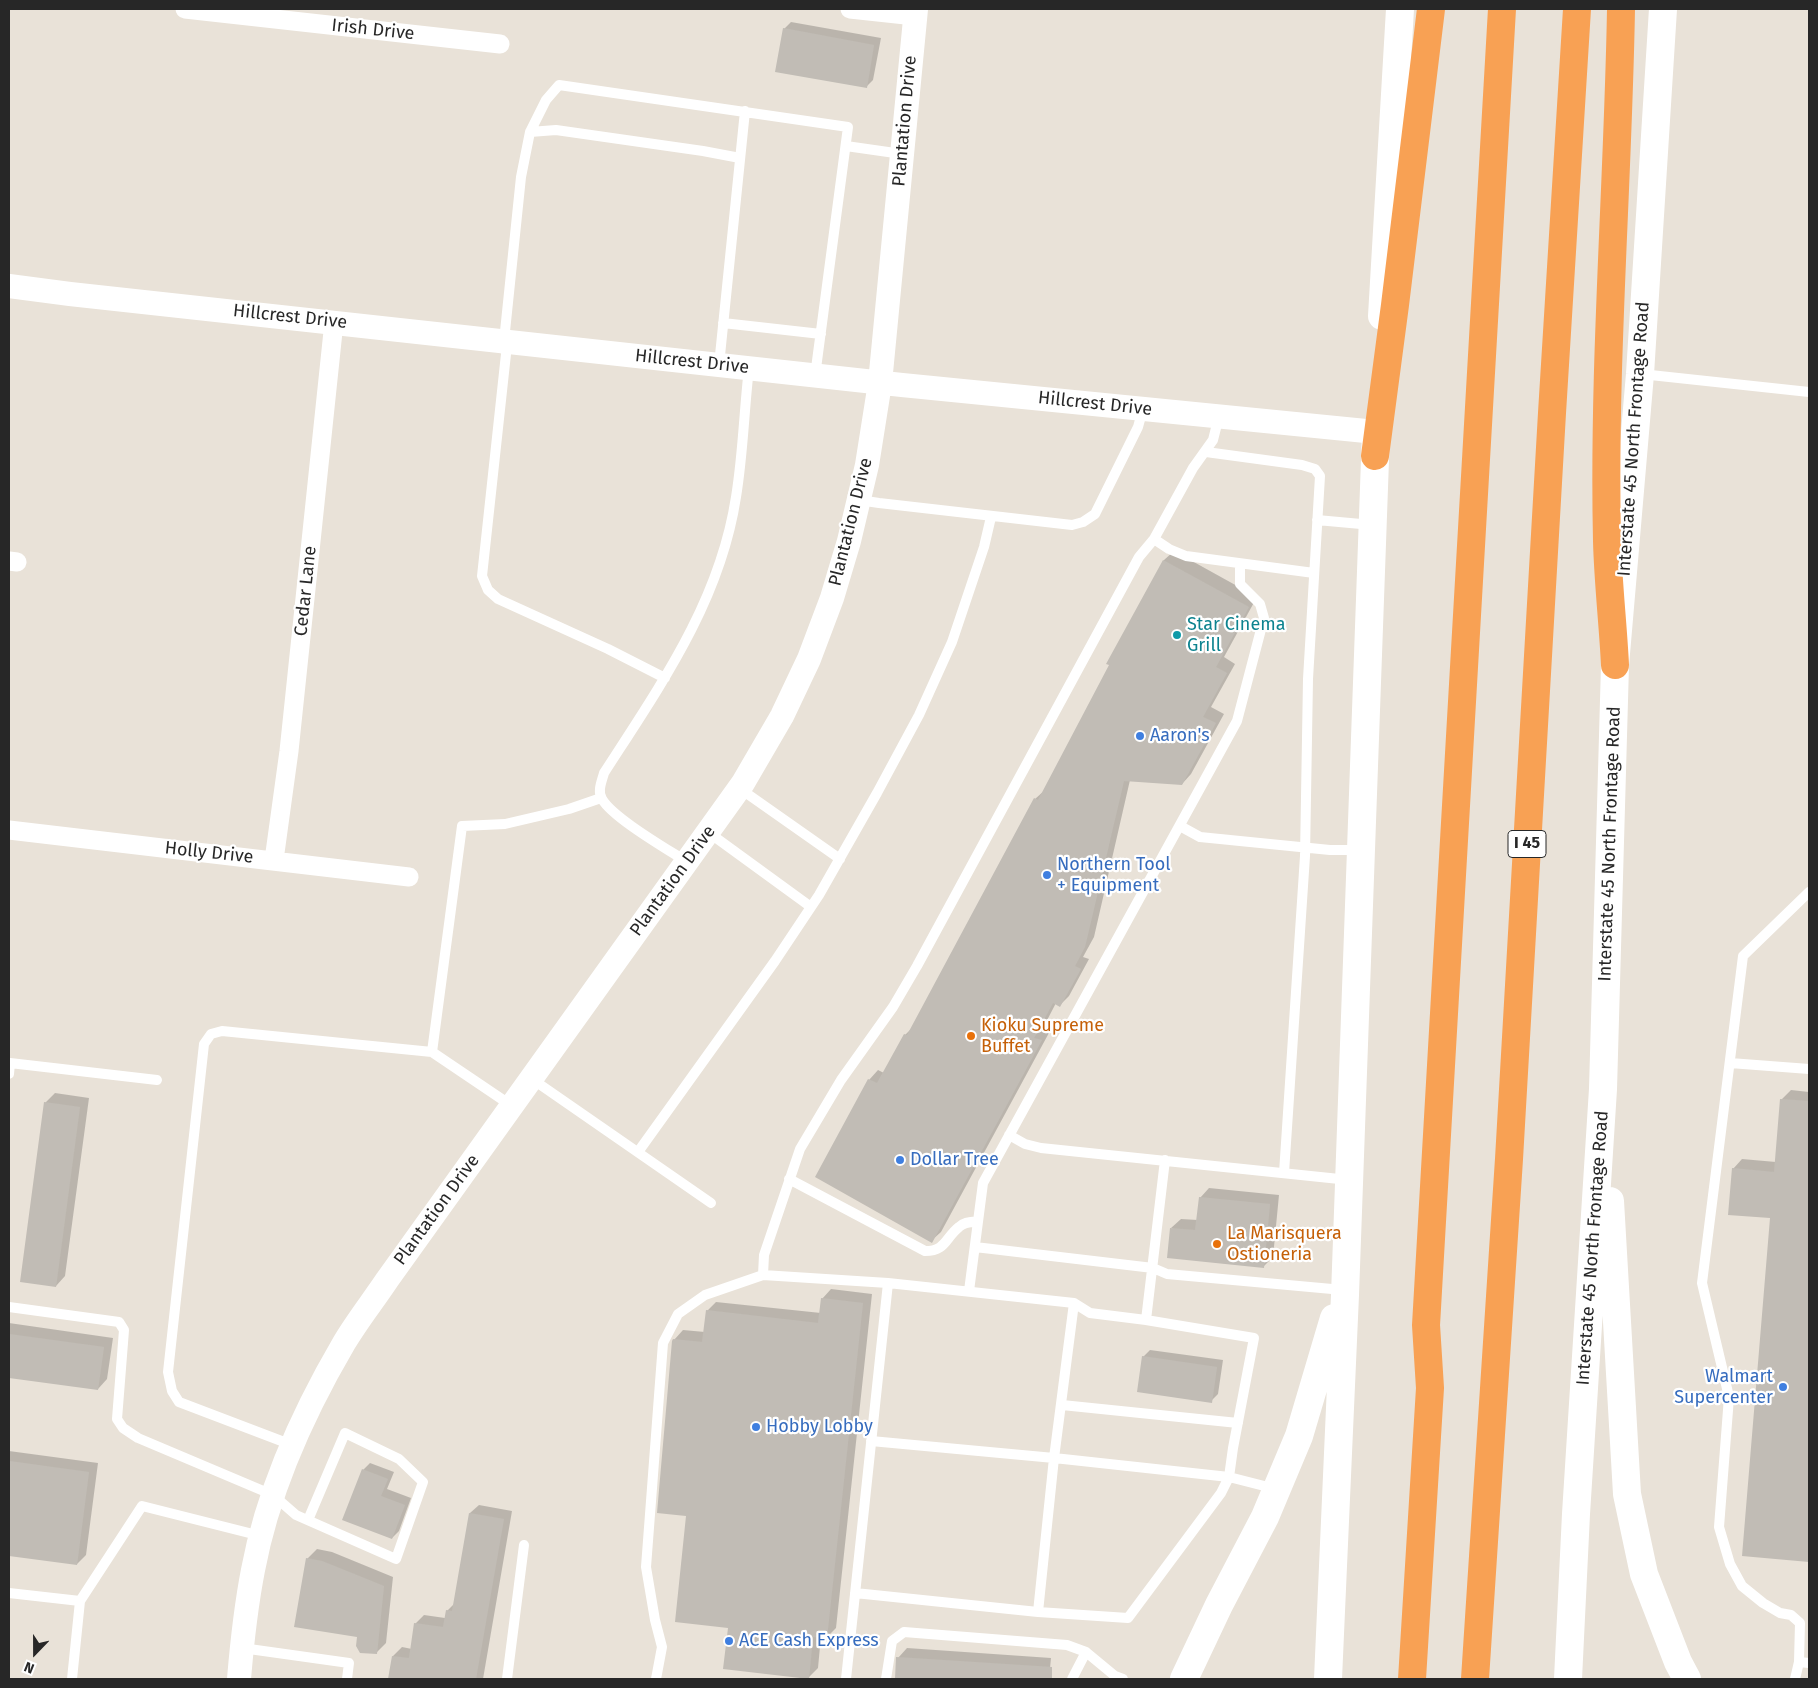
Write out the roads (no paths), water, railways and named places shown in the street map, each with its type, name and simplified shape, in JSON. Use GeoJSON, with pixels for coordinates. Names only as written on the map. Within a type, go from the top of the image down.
{"type":"FeatureCollection","features":[{"type":"Feature","properties":{"kind":"highway"},"geometry":{"type":"LineString","coordinates":[[1376,444],[1396,305],[1431,9]]}},
{"type":"Feature","properties":{"kind":"highway"},"geometry":{"type":"LineString","coordinates":[[1412,1679],[1430,1388],[1427,1315],[1502,9]]}},
{"type":"Feature","properties":{"kind":"highway","name":"I 45"},"geometry":{"type":"LineString","coordinates":[[1475,1679],[1510,1150],[1577,9]]}},
{"type":"Feature","properties":{"kind":"highway"},"geometry":{"type":"LineString","coordinates":[[1616,665],[1607,542],[1607,422],[1620,92],[1621,9]]}},
{"type":"Feature","properties":{"kind":"main road"},"geometry":{"type":"LineString","coordinates":[[1328,1679],[1345,1292],[1376,444],[1400,9]]}},
{"type":"Feature","properties":{"kind":"main road","name":"Interstate 45 North Frontage Road"},"geometry":{"type":"LineString","coordinates":[[1568,1679],[1576,1514],[1603,1089],[1616,665],[1640,374],[1663,9]]}},
{"type":"Feature","properties":{"kind":"main road"},"geometry":{"type":"LineString","coordinates":[[1603,1089],[1626,1494],[1644,1574],[1678,1662],[1687,1679]]}},
{"type":"Feature","properties":{"kind":"main road"},"geometry":{"type":"LineString","coordinates":[[1184,1679],[1219,1605],[1266,1517],[1299,1436],[1340,1298],[1345,1292]]}},
{"type":"Feature","properties":{"kind":"street","name":"Irish Drive"},"geometry":{"type":"LineString","coordinates":[[185,9],[500,44]]}},
{"type":"Feature","properties":{"kind":"street"},"geometry":{"type":"LineString","coordinates":[[850,9],[916,13]]}},
{"type":"Feature","properties":{"kind":"street","name":"Plantation Drive"},"geometry":{"type":"LineString","coordinates":[[239,1679],[253,1570],[273,1495],[292,1445],[344,1343],[739,788],[782,716],[808,660],[832,598],[849,541],[867,465],[880,383],[916,13]]}},
{"type":"Feature","properties":{"kind":"street","name":"Hillcrest Drive"},"geometry":{"type":"LineString","coordinates":[[9,286],[880,383],[1218,416],[1376,444]]}},
{"type":"Feature","properties":{"kind":"street","name":"Cedar Lane"},"geometry":{"type":"LineString","coordinates":[[274,860],[290,741],[334,322]]}},
{"type":"Feature","properties":{"kind":"street","name":"Holly Drive"},"geometry":{"type":"LineString","coordinates":[[9,830],[408,877]]}},
{"type":"Feature","properties":{"kind":"lane"},"geometry":{"type":"LineString","coordinates":[[665,678],[608,649],[498,599],[488,590],[482,576],[506,354],[504,341],[521,176],[530,132],[546,100],[559,85],[848,127],[815,376]]}},
{"type":"Feature","properties":{"kind":"lane"},"geometry":{"type":"LineString","coordinates":[[720,365],[745,111]]}},
{"type":"Feature","properties":{"kind":"lane"},"geometry":{"type":"LineString","coordinates":[[530,132],[556,130],[740,158]]}},
{"type":"Feature","properties":{"kind":"lane"},"geometry":{"type":"LineString","coordinates":[[846,146],[902,154]]}},
{"type":"Feature","properties":{"kind":"lane"},"geometry":{"type":"LineString","coordinates":[[723,323],[821,334]]}},
{"type":"Feature","properties":{"kind":"lane"},"geometry":{"type":"LineString","coordinates":[[687,862],[646,836],[611,810],[601,798],[600,786],[604,773],[690,636],[713,582],[736,497],[749,368]]}},
{"type":"Feature","properties":{"kind":"lane"},"geometry":{"type":"LineString","coordinates":[[1640,374],[1809,392]]}},
{"type":"Feature","properties":{"kind":"lane"},"geometry":{"type":"LineString","coordinates":[[859,500],[1072,525],[1083,522],[1095,514],[1138,426],[1143,409]]}},
{"type":"Feature","properties":{"kind":"lane"},"geometry":{"type":"LineString","coordinates":[[763,1275],[764,1255],[800,1149],[841,1080],[893,1007],[917,966],[1139,557],[1154,539],[1193,468],[1213,440],[1218,416]]}},
{"type":"Feature","properties":{"kind":"lane"},"geometry":{"type":"LineString","coordinates":[[1206,452],[1302,465],[1315,469],[1320,476],[1308,679],[1305,847],[1284,1173]]}},
{"type":"Feature","properties":{"kind":"lane"},"geometry":{"type":"LineString","coordinates":[[638,1152],[769,969],[811,907],[840,859],[919,715],[952,642],[984,547],[991,516]]}},
{"type":"Feature","properties":{"kind":"lane"},"geometry":{"type":"LineString","coordinates":[[1317,520],[1373,525]]}},
{"type":"Feature","properties":{"kind":"lane"},"geometry":{"type":"LineString","coordinates":[[1154,539],[1169,549],[1186,556],[1314,573]]}},
{"type":"Feature","properties":{"kind":"lane"},"geometry":{"type":"LineString","coordinates":[[970,1291],[983,1183],[1237,721],[1264,618],[1260,604],[1240,584],[1240,564]]}},
{"type":"Feature","properties":{"kind":"lane"},"geometry":{"type":"LineString","coordinates":[[739,788],[840,859]]}},
{"type":"Feature","properties":{"kind":"lane"},"geometry":{"type":"LineString","coordinates":[[432,1052],[462,826],[505,824],[568,809],[601,798]]}},
{"type":"Feature","properties":{"kind":"lane"},"geometry":{"type":"LineString","coordinates":[[1180,826],[1200,837],[1330,850],[1360,850]]}},
{"type":"Feature","properties":{"kind":"lane"},"geometry":{"type":"LineString","coordinates":[[708,832],[811,907]]}},
{"type":"Feature","properties":{"kind":"lane"},"geometry":{"type":"LineString","coordinates":[[1795,1679],[1804,1663],[1800,1622],[1792,1615],[1780,1613],[1763,1603],[1742,1586],[1730,1564],[1719,1527],[1729,1397],[1702,1283],[1743,956],[1809,892]]}},
{"type":"Feature","properties":{"kind":"lane"},"geometry":{"type":"LineString","coordinates":[[292,1445],[179,1402],[172,1391],[168,1372],[204,1044],[211,1034],[222,1031],[432,1052],[512,1106]]}},
{"type":"Feature","properties":{"kind":"lane"},"geometry":{"type":"LineString","coordinates":[[9,1074],[9,1062],[157,1080]]}},
{"type":"Feature","properties":{"kind":"lane"},"geometry":{"type":"LineString","coordinates":[[1730,1064],[1809,1069]]}},
{"type":"Feature","properties":{"kind":"lane"},"geometry":{"type":"LineString","coordinates":[[532,1079],[711,1202]]}},
{"type":"Feature","properties":{"kind":"lane"},"geometry":{"type":"LineString","coordinates":[[1009,1135],[1025,1144],[1041,1148],[1349,1180]]}},
{"type":"Feature","properties":{"kind":"lane"},"geometry":{"type":"LineString","coordinates":[[1146,1320],[1166,1160]]}},
{"type":"Feature","properties":{"kind":"lane"},"geometry":{"type":"LineString","coordinates":[[789,1179],[925,1251],[940,1249],[959,1227],[966,1223],[978,1221]]}},
{"type":"Feature","properties":{"kind":"lane"},"geometry":{"type":"LineString","coordinates":[[975,1247],[1154,1268],[1167,1274],[1345,1292]]}},
{"type":"Feature","properties":{"kind":"lane"},"geometry":{"type":"LineString","coordinates":[[656,1679],[662,1647],[655,1620],[646,1567],[663,1343],[678,1314],[705,1295],[763,1275],[888,1283],[1074,1303],[1090,1313],[1146,1320],[1254,1338],[1232,1448],[1229,1477],[1221,1493],[1128,1618],[1038,1612],[855,1593]]}},
{"type":"Feature","properties":{"kind":"lane"},"geometry":{"type":"LineString","coordinates":[[846,1679],[888,1283]]}},
{"type":"Feature","properties":{"kind":"lane"},"geometry":{"type":"LineString","coordinates":[[1038,1612],[1054,1458],[1074,1303]]}},
{"type":"Feature","properties":{"kind":"lane"},"geometry":{"type":"LineString","coordinates":[[9,1307],[118,1322],[124,1330],[118,1419],[123,1428],[138,1438],[273,1495],[296,1515],[396,1559],[423,1482],[399,1459],[345,1434],[308,1520]]}},
{"type":"Feature","properties":{"kind":"lane"},"geometry":{"type":"LineString","coordinates":[[1062,1404],[1238,1423]]}},
{"type":"Feature","properties":{"kind":"lane"},"geometry":{"type":"LineString","coordinates":[[871,1441],[1229,1477],[1277,1489]]}},
{"type":"Feature","properties":{"kind":"lane"},"geometry":{"type":"LineString","coordinates":[[72,1679],[80,1601],[142,1506],[261,1536]]}},
{"type":"Feature","properties":{"kind":"lane"},"geometry":{"type":"LineString","coordinates":[[507,1679],[524,1545]]}},
{"type":"Feature","properties":{"kind":"lane"},"geometry":{"type":"LineString","coordinates":[[9,1593],[80,1601]]}},
{"type":"Feature","properties":{"kind":"lane"},"geometry":{"type":"LineString","coordinates":[[886,1679],[892,1641],[904,1632],[1067,1645],[1086,1652],[1115,1676],[1123,1679]]}},
{"type":"Feature","properties":{"kind":"lane"},"geometry":{"type":"LineString","coordinates":[[242,1648],[349,1663],[346,1679]]}},
{"type":"Feature","properties":{"kind":"lane"},"geometry":{"type":"LineString","coordinates":[[1072,1679],[1086,1652]]}},
{"type":"Feature","properties":{"kind":"place","name":"Star Cinema Grill"},"geometry":{"type":"Point","coordinates":[1177,635]}},
{"type":"Feature","properties":{"kind":"place","name":"Aaron's"},"geometry":{"type":"Point","coordinates":[1140,736]}},
{"type":"Feature","properties":{"kind":"place","name":"Northern Tool + Equipment"},"geometry":{"type":"Point","coordinates":[1047,875]}},
{"type":"Feature","properties":{"kind":"place","name":"Kioku Supreme Buffet"},"geometry":{"type":"Point","coordinates":[971,1036]}},
{"type":"Feature","properties":{"kind":"place","name":"Dollar Tree"},"geometry":{"type":"Point","coordinates":[900,1160]}},
{"type":"Feature","properties":{"kind":"place","name":"La Marisquera Ostioneria"},"geometry":{"type":"Point","coordinates":[1217,1244]}},
{"type":"Feature","properties":{"kind":"place","name":"Walmart Supercenter"},"geometry":{"type":"Point","coordinates":[1783,1387]}},
{"type":"Feature","properties":{"kind":"place","name":"Hobby Lobby"},"geometry":{"type":"Point","coordinates":[756,1427]}},
{"type":"Feature","properties":{"kind":"place","name":"ACE Cash Express"},"geometry":{"type":"Point","coordinates":[729,1641]}}]}
